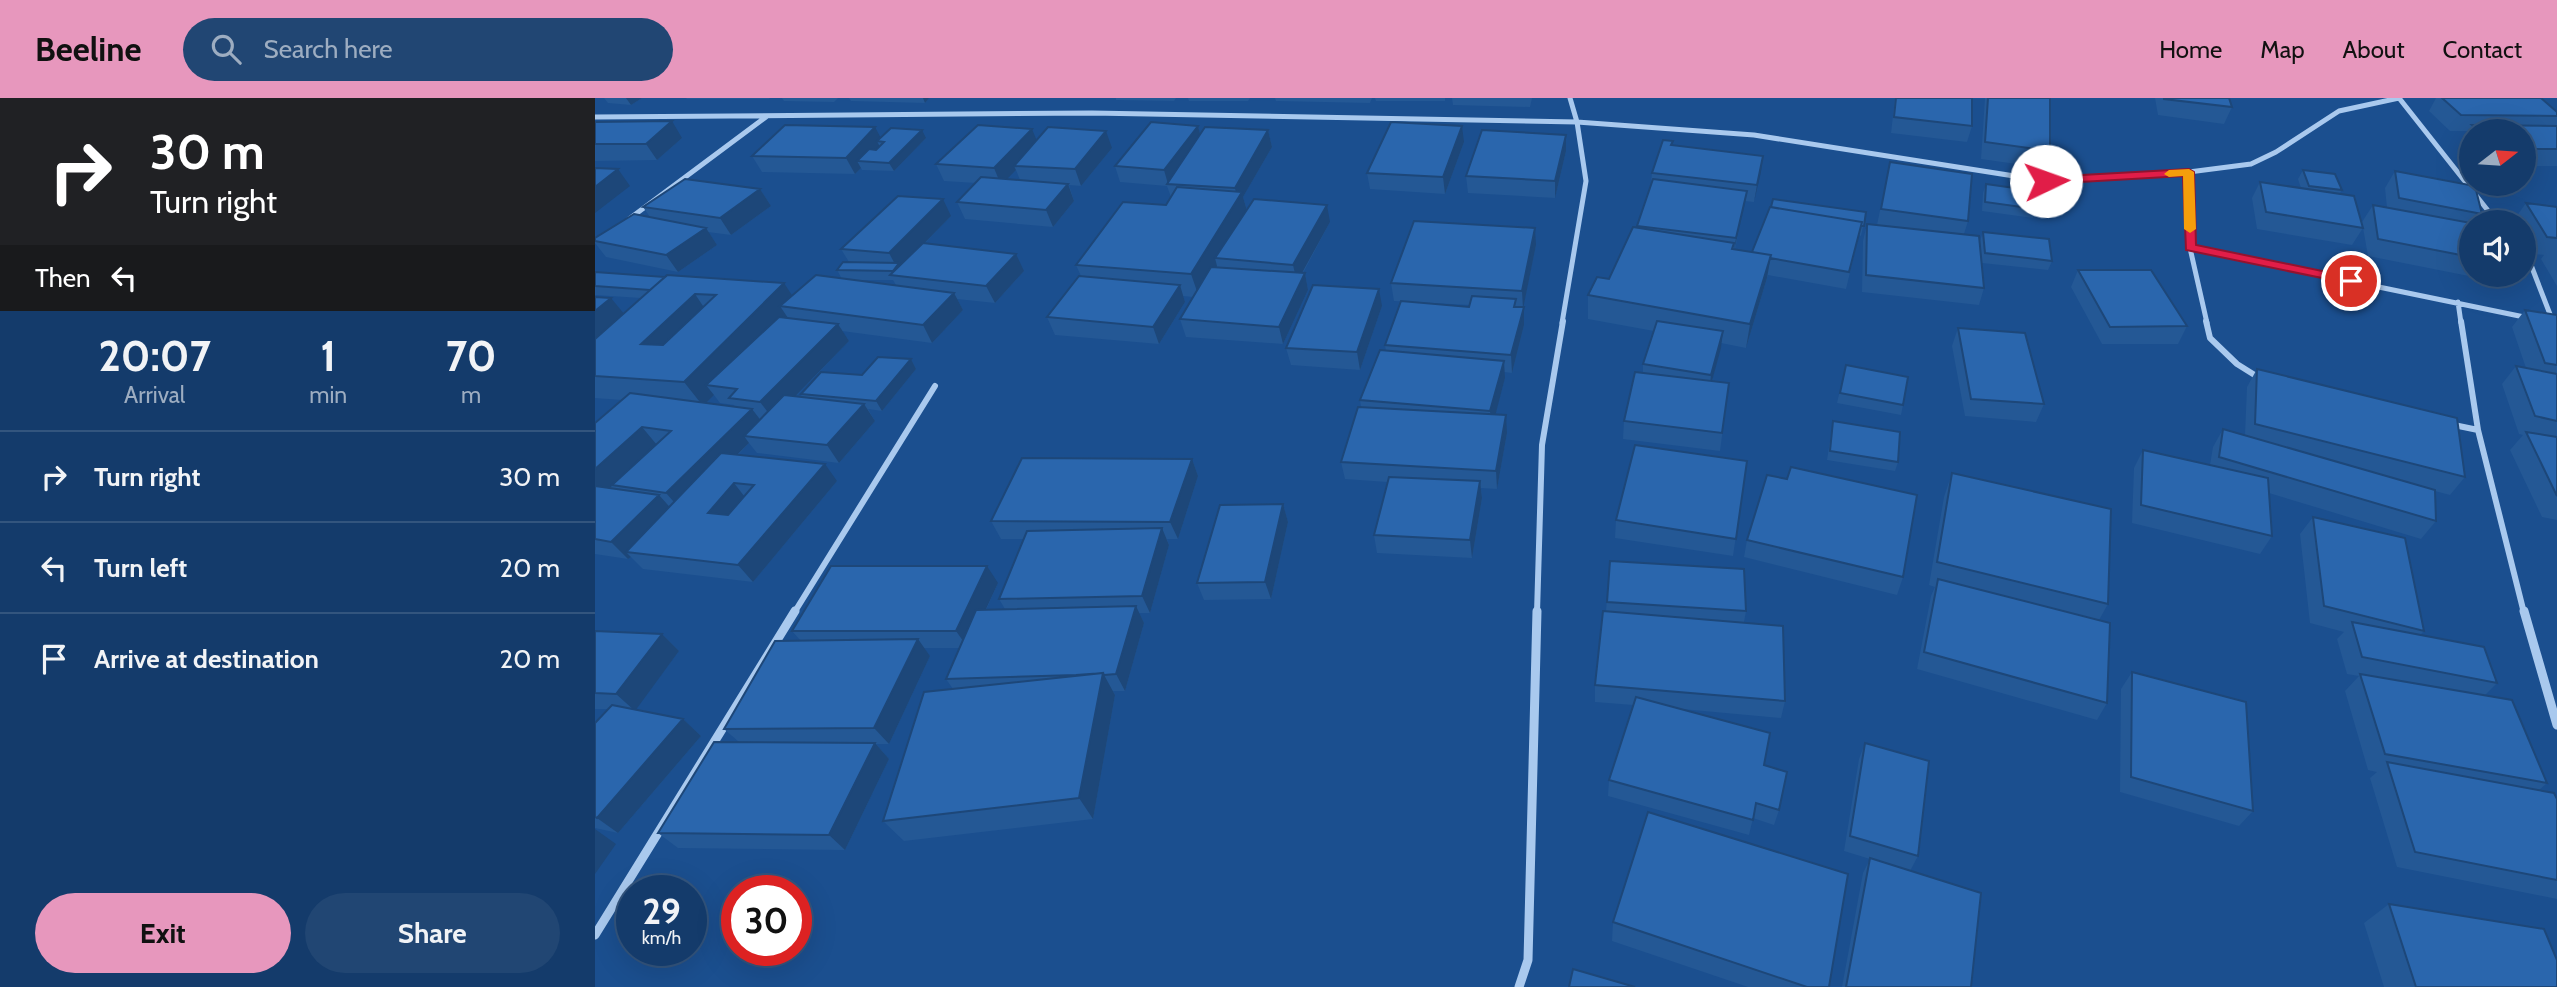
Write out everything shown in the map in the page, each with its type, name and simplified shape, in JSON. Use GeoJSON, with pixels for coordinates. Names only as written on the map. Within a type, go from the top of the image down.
{"type":"FeatureCollection","features":[{"type":"Feature","properties":{"kind":"street"},"geometry":{"type":"LineString","coordinates":[[1519,987],[1528,960],[1542,445],[1586,181],[1577,122],[1570,98]]}},
{"type":"Feature","properties":{"kind":"street"},"geometry":{"type":"LineString","coordinates":[[595,117],[1092,113],[1577,122],[1754,135],[2046,181],[2189,172],[2251,164],[2276,152],[2339,111],[2399,98],[2488,210]]}},
{"type":"Feature","properties":{"kind":"street"},"geometry":{"type":"LineString","coordinates":[[619,227],[766,117]]}},
{"type":"Feature","properties":{"kind":"street"},"geometry":{"type":"LineString","coordinates":[[2189,172],[2190,248],[2210,338],[2237,364],[2270,384]]}},
{"type":"Feature","properties":{"kind":"street"},"geometry":{"type":"LineString","coordinates":[[2190,248],[2555,324]]}},
{"type":"Feature","properties":{"kind":"street"},"geometry":{"type":"LineString","coordinates":[[2536,277],[2555,324]]}},
{"type":"Feature","properties":{"kind":"street"},"geometry":{"type":"LineString","coordinates":[[2458,303],[2478,430],[2509,561],[2557,725]]}},
{"type":"Feature","properties":{"kind":"street"},"geometry":{"type":"LineString","coordinates":[[595,936],[935,386]]}},
{"type":"Feature","properties":{"kind":"street"},"geometry":{"type":"LineString","coordinates":[[2439,421],[2478,430]]}},
{"type":"Feature","properties":{"kind":"building"},"geometry":{"type":"Polygon","coordinates":[[[1896,98],[1972,98],[1972,126],[1894,117],[1896,98]]]}},
{"type":"Feature","properties":{"kind":"building"},"geometry":{"type":"Polygon","coordinates":[[[1988,98],[2050,98],[2050,151],[1985,142],[1988,98]]]}},
{"type":"Feature","properties":{"kind":"building"},"geometry":{"type":"Polygon","coordinates":[[[2229,98],[2232,107],[2164,99],[2229,98]]]}},
{"type":"Feature","properties":{"kind":"building"},"geometry":{"type":"Polygon","coordinates":[[[2442,98],[2541,98],[2557,112],[2557,116],[2461,115],[2442,98]]]}},
{"type":"Feature","properties":{"kind":"building"},"geometry":{"type":"Polygon","coordinates":[[[672,121],[646,144],[595,144],[595,122],[672,121]]]}},
{"type":"Feature","properties":{"kind":"building"},"geometry":{"type":"Polygon","coordinates":[[[1151,122],[1198,126],[1164,170],[1115,166],[1151,122]]]}},
{"type":"Feature","properties":{"kind":"building"},"geometry":{"type":"Polygon","coordinates":[[[1391,122],[1462,126],[1443,177],[1367,173],[1391,122]]]}},
{"type":"Feature","properties":{"kind":"building"},"geometry":{"type":"Polygon","coordinates":[[[785,125],[875,127],[846,158],[752,156],[785,125]]]}},
{"type":"Feature","properties":{"kind":"building"},"geometry":{"type":"Polygon","coordinates":[[[978,125],[1032,129],[994,168],[936,164],[978,125]]]}},
{"type":"Feature","properties":{"kind":"building"},"geometry":{"type":"Polygon","coordinates":[[[2536,126],[2557,126],[2557,149],[2536,149],[2536,126]]]}},
{"type":"Feature","properties":{"kind":"building"},"geometry":{"type":"Polygon","coordinates":[[[1048,127],[1106,131],[1075,169],[1014,166],[1048,127]]]}},
{"type":"Feature","properties":{"kind":"building"},"geometry":{"type":"Polygon","coordinates":[[[1205,127],[1268,130],[1235,188],[1167,184],[1205,127]]]}},
{"type":"Feature","properties":{"kind":"building"},"geometry":{"type":"Polygon","coordinates":[[[891,128],[922,130],[889,163],[857,161],[869,149],[876,150],[884,142],[877,141],[891,128]]]}},
{"type":"Feature","properties":{"kind":"building"},"geometry":{"type":"Polygon","coordinates":[[[1482,130],[1566,135],[1555,181],[1466,176],[1482,130]]]}},
{"type":"Feature","properties":{"kind":"building"},"geometry":{"type":"Polygon","coordinates":[[[1663,140],[1673,141],[1671,145],[1763,156],[1757,185],[1652,173],[1663,140]]]}},
{"type":"Feature","properties":{"kind":"building"},"geometry":{"type":"Polygon","coordinates":[[[1890,162],[1972,174],[1968,221],[1881,209],[1890,162]]]}},
{"type":"Feature","properties":{"kind":"building"},"geometry":{"type":"Polygon","coordinates":[[[595,168],[618,169],[595,187],[595,168]]]}},
{"type":"Feature","properties":{"kind":"building"},"geometry":{"type":"Polygon","coordinates":[[[2303,170],[2335,174],[2342,190],[2309,186],[2303,170]]]}},
{"type":"Feature","properties":{"kind":"building"},"geometry":{"type":"Polygon","coordinates":[[[2395,171],[2459,183],[2459,196],[2478,196],[2481,210],[2461,210],[2399,198],[2395,171]]]}},
{"type":"Feature","properties":{"kind":"building"},"geometry":{"type":"Polygon","coordinates":[[[981,177],[1068,184],[1046,210],[957,202],[981,177]]]}},
{"type":"Feature","properties":{"kind":"building"},"geometry":{"type":"Polygon","coordinates":[[[685,179],[760,189],[720,218],[643,207],[685,179]]]}},
{"type":"Feature","properties":{"kind":"building"},"geometry":{"type":"Polygon","coordinates":[[[1653,179],[1747,191],[1736,238],[1637,226],[1653,179]]]}},
{"type":"Feature","properties":{"kind":"building"},"geometry":{"type":"Polygon","coordinates":[[[2260,182],[2354,196],[2363,228],[2266,212],[2260,182]]]}},
{"type":"Feature","properties":{"kind":"building"},"geometry":{"type":"Polygon","coordinates":[[[1986,184],[2035,191],[2036,209],[1985,202],[1986,184]]]}},
{"type":"Feature","properties":{"kind":"building"},"geometry":{"type":"Polygon","coordinates":[[[1177,187],[1242,192],[1191,274],[1076,265],[1123,202],[1166,205],[1177,187]]]}},
{"type":"Feature","properties":{"kind":"building"},"geometry":{"type":"Polygon","coordinates":[[[898,196],[943,199],[889,253],[841,249],[898,196]]]}},
{"type":"Feature","properties":{"kind":"building"},"geometry":{"type":"Polygon","coordinates":[[[1254,199],[1327,205],[1293,265],[1215,258],[1254,199]]]}},
{"type":"Feature","properties":{"kind":"building"},"geometry":{"type":"Polygon","coordinates":[[[1773,199],[1866,212],[1864,226],[1861,226],[1862,222],[1771,207],[1773,199]]]}},
{"type":"Feature","properties":{"kind":"building"},"geometry":{"type":"Polygon","coordinates":[[[2526,203],[2557,207],[2557,238],[2547,237],[2536,219],[2536,210],[2530,210],[2526,203]]]}},
{"type":"Feature","properties":{"kind":"building"},"geometry":{"type":"Polygon","coordinates":[[[2373,205],[2459,221],[2459,255],[2378,239],[2373,205]]]}},
{"type":"Feature","properties":{"kind":"building"},"geometry":{"type":"Polygon","coordinates":[[[1770,207],[1862,222],[1849,272],[1770,258],[1771,255],[1752,252],[1770,207]]]}},
{"type":"Feature","properties":{"kind":"building"},"geometry":{"type":"Polygon","coordinates":[[[634,214],[706,228],[666,255],[595,241],[595,238],[634,214]]]}},
{"type":"Feature","properties":{"kind":"building"},"geometry":{"type":"Polygon","coordinates":[[[1414,221],[1535,228],[1522,291],[1391,283],[1414,221]]]}},
{"type":"Feature","properties":{"kind":"building"},"geometry":{"type":"Polygon","coordinates":[[[1867,224],[1979,236],[1984,288],[1866,275],[1867,224]]]}},
{"type":"Feature","properties":{"kind":"building"},"geometry":{"type":"Polygon","coordinates":[[[1633,227],[1734,243],[1732,249],[1771,255],[1750,324],[1588,295],[1597,277],[1609,279],[1633,227]]]}},
{"type":"Feature","properties":{"kind":"building"},"geometry":{"type":"Polygon","coordinates":[[[1983,232],[2049,239],[2052,261],[1985,253],[1983,232]]]}},
{"type":"Feature","properties":{"kind":"building"},"geometry":{"type":"Polygon","coordinates":[[[923,243],[1016,254],[986,286],[890,275],[923,243]]]}},
{"type":"Feature","properties":{"kind":"building"},"geometry":{"type":"Polygon","coordinates":[[[843,262],[899,263],[893,271],[837,270],[843,262]]]}},
{"type":"Feature","properties":{"kind":"building"},"geometry":{"type":"Polygon","coordinates":[[[1211,267],[1305,273],[1279,327],[1180,319],[1211,267]]]}},
{"type":"Feature","properties":{"kind":"building"},"geometry":{"type":"Polygon","coordinates":[[[2078,270],[2151,270],[2187,326],[2110,327],[2078,270]]]}},
{"type":"Feature","properties":{"kind":"building"},"geometry":{"type":"Polygon","coordinates":[[[595,272],[665,277],[650,290],[595,286],[595,272]]]}},
{"type":"Feature","properties":{"kind":"building"},"geometry":{"type":"Polygon","coordinates":[[[667,275],[784,283],[684,382],[595,376],[595,339],[667,275]],[[695,294],[641,344],[663,345],[716,295],[695,294]]]}},
{"type":"Feature","properties":{"kind":"building"},"geometry":{"type":"Polygon","coordinates":[[[816,275],[954,293],[923,325],[780,306],[816,275]]]}},
{"type":"Feature","properties":{"kind":"building"},"geometry":{"type":"Polygon","coordinates":[[[1079,276],[1180,285],[1153,327],[1047,317],[1079,276]]]}},
{"type":"Feature","properties":{"kind":"building"},"geometry":{"type":"Polygon","coordinates":[[[1313,285],[1379,289],[1357,352],[1286,348],[1313,285]]]}},
{"type":"Feature","properties":{"kind":"building"},"geometry":{"type":"Polygon","coordinates":[[[1472,296],[1516,299],[1514,307],[1524,307],[1511,355],[1385,345],[1401,301],[1469,307],[1472,296]]]}},
{"type":"Feature","properties":{"kind":"building"},"geometry":{"type":"Polygon","coordinates":[[[595,297],[611,298],[595,311],[595,297]]]}},
{"type":"Feature","properties":{"kind":"building"},"geometry":{"type":"Polygon","coordinates":[[[2525,310],[2557,315],[2557,365],[2545,363],[2525,310]]]}},
{"type":"Feature","properties":{"kind":"building"},"geometry":{"type":"Polygon","coordinates":[[[779,317],[838,324],[760,402],[729,398],[737,389],[706,385],[779,317]]]}},
{"type":"Feature","properties":{"kind":"building"},"geometry":{"type":"Polygon","coordinates":[[[1657,321],[1723,331],[1711,375],[1643,364],[1657,321]]]}},
{"type":"Feature","properties":{"kind":"building"},"geometry":{"type":"Polygon","coordinates":[[[1958,328],[2025,333],[2044,404],[1971,399],[1958,328]]]}},
{"type":"Feature","properties":{"kind":"building"},"geometry":{"type":"Polygon","coordinates":[[[1380,350],[1504,361],[1490,411],[1360,400],[1380,350]]]}},
{"type":"Feature","properties":{"kind":"building"},"geometry":{"type":"Polygon","coordinates":[[[878,357],[911,359],[876,401],[801,394],[821,372],[862,375],[878,357]]]}},
{"type":"Feature","properties":{"kind":"building"},"geometry":{"type":"Polygon","coordinates":[[[1846,365],[1908,377],[1903,405],[1840,393],[1846,365]]]}},
{"type":"Feature","properties":{"kind":"building"},"geometry":{"type":"Polygon","coordinates":[[[2516,366],[2557,374],[2557,421],[2535,416],[2516,366]]]}},
{"type":"Feature","properties":{"kind":"building"},"geometry":{"type":"Polygon","coordinates":[[[2257,369],[2457,418],[2465,477],[2255,424],[2257,369]]]}},
{"type":"Feature","properties":{"kind":"building"},"geometry":{"type":"Polygon","coordinates":[[[1635,372],[1729,383],[1722,433],[1624,421],[1635,372]]]}},
{"type":"Feature","properties":{"kind":"building"},"geometry":{"type":"Polygon","coordinates":[[[630,393],[752,409],[666,493],[612,485],[671,431],[642,427],[595,469],[595,423],[630,393]]]}},
{"type":"Feature","properties":{"kind":"building"},"geometry":{"type":"Polygon","coordinates":[[[784,395],[864,404],[827,445],[744,436],[784,395]]]}},
{"type":"Feature","properties":{"kind":"building"},"geometry":{"type":"Polygon","coordinates":[[[1358,407],[1506,415],[1496,471],[1341,462],[1358,407]]]}},
{"type":"Feature","properties":{"kind":"building"},"geometry":{"type":"Polygon","coordinates":[[[1833,421],[1900,432],[1898,462],[1830,451],[1833,421]]]}},
{"type":"Feature","properties":{"kind":"building"},"geometry":{"type":"Polygon","coordinates":[[[2223,429],[2435,490],[2436,521],[2219,457],[2223,429]]]}},
{"type":"Feature","properties":{"kind":"building"},"geometry":{"type":"Polygon","coordinates":[[[2526,432],[2557,437],[2557,496],[2526,432]]]}},
{"type":"Feature","properties":{"kind":"building"},"geometry":{"type":"Polygon","coordinates":[[[1635,445],[1747,461],[1736,539],[1616,520],[1635,445]]]}},
{"type":"Feature","properties":{"kind":"building"},"geometry":{"type":"Polygon","coordinates":[[[2143,450],[2268,478],[2272,536],[2141,505],[2143,450]]]}},
{"type":"Feature","properties":{"kind":"building"},"geometry":{"type":"Polygon","coordinates":[[[721,453],[825,464],[738,565],[626,552],[721,453]],[[734,483],[708,513],[728,515],[754,485],[734,483]]]}},
{"type":"Feature","properties":{"kind":"building"},"geometry":{"type":"Polygon","coordinates":[[[1022,458],[1192,459],[1170,522],[991,521],[1022,458]]]}},
{"type":"Feature","properties":{"kind":"building"},"geometry":{"type":"Polygon","coordinates":[[[1791,467],[1917,495],[1903,577],[1747,540],[1767,475],[1787,479],[1791,467]]]}},
{"type":"Feature","properties":{"kind":"building"},"geometry":{"type":"Polygon","coordinates":[[[1952,473],[2111,509],[2108,604],[1937,562],[1952,473]]]}},
{"type":"Feature","properties":{"kind":"building"},"geometry":{"type":"Polygon","coordinates":[[[1389,477],[1480,481],[1470,540],[1374,535],[1389,477]]]}},
{"type":"Feature","properties":{"kind":"building"},"geometry":{"type":"Polygon","coordinates":[[[595,486],[659,495],[611,542],[595,539],[595,486]]]}},
{"type":"Feature","properties":{"kind":"building"},"geometry":{"type":"Polygon","coordinates":[[[1283,504],[1265,582],[1197,583],[1220,505],[1283,504]]]}},
{"type":"Feature","properties":{"kind":"building"},"geometry":{"type":"Polygon","coordinates":[[[2313,517],[2405,538],[2424,631],[2324,606],[2313,517]]]}},
{"type":"Feature","properties":{"kind":"building"},"geometry":{"type":"Polygon","coordinates":[[[1162,528],[1142,596],[999,599],[1027,531],[1162,528]]]}},
{"type":"Feature","properties":{"kind":"building"},"geometry":{"type":"Polygon","coordinates":[[[1610,561],[1744,569],[1746,611],[1607,602],[1610,561]]]}},
{"type":"Feature","properties":{"kind":"building"},"geometry":{"type":"Polygon","coordinates":[[[831,566],[987,566],[956,631],[792,631],[831,566]]]}},
{"type":"Feature","properties":{"kind":"building"},"geometry":{"type":"Polygon","coordinates":[[[1938,579],[2110,623],[2107,703],[1924,652],[1938,579]]]}},
{"type":"Feature","properties":{"kind":"building"},"geometry":{"type":"Polygon","coordinates":[[[1136,606],[1116,674],[946,679],[976,610],[1136,606]]]}},
{"type":"Feature","properties":{"kind":"building"},"geometry":{"type":"Polygon","coordinates":[[[1603,611],[1783,626],[1785,701],[1595,685],[1603,611]]]}},
{"type":"Feature","properties":{"kind":"building"},"geometry":{"type":"Polygon","coordinates":[[[2352,622],[2484,647],[2497,683],[2362,657],[2352,622]]]}},
{"type":"Feature","properties":{"kind":"building"},"geometry":{"type":"Polygon","coordinates":[[[595,631],[662,634],[616,694],[595,693],[595,631]]]}},
{"type":"Feature","properties":{"kind":"building"},"geometry":{"type":"Polygon","coordinates":[[[918,639],[874,728],[724,729],[775,641],[918,639]]]}},
{"type":"Feature","properties":{"kind":"building"},"geometry":{"type":"Polygon","coordinates":[[[2132,672],[2246,702],[2253,811],[2131,777],[2132,672]]]}},
{"type":"Feature","properties":{"kind":"building"},"geometry":{"type":"Polygon","coordinates":[[[1103,673],[1079,798],[883,821],[924,692],[1103,673]]]}},
{"type":"Feature","properties":{"kind":"building"},"geometry":{"type":"Polygon","coordinates":[[[2360,674],[2512,700],[2547,783],[2385,754],[2360,674]]]}},
{"type":"Feature","properties":{"kind":"building"},"geometry":{"type":"Polygon","coordinates":[[[1636,697],[1770,733],[1764,765],[1787,772],[1779,810],[1756,803],[1753,820],[1609,780],[1636,697]]]}},
{"type":"Feature","properties":{"kind":"building"},"geometry":{"type":"Polygon","coordinates":[[[612,705],[683,719],[597,818],[595,723],[612,705]]]}},
{"type":"Feature","properties":{"kind":"building"},"geometry":{"type":"Polygon","coordinates":[[[714,742],[875,743],[829,835],[658,833],[714,742]]]}},
{"type":"Feature","properties":{"kind":"building"},"geometry":{"type":"Polygon","coordinates":[[[1865,743],[1929,761],[1918,856],[1850,836],[1865,743]]]}},
{"type":"Feature","properties":{"kind":"building"},"geometry":{"type":"Polygon","coordinates":[[[2387,762],[2554,793],[2557,799],[2557,880],[2415,852],[2387,762]]]}},
{"type":"Feature","properties":{"kind":"building"},"geometry":{"type":"Polygon","coordinates":[[[1648,812],[1848,874],[1829,987],[1807,987],[1613,922],[1648,812]]]}},
{"type":"Feature","properties":{"kind":"building"},"geometry":{"type":"Polygon","coordinates":[[[1870,858],[1981,893],[1971,987],[1846,987],[1870,858]]]}},
{"type":"Feature","properties":{"kind":"building"},"geometry":{"type":"Polygon","coordinates":[[[2389,904],[2544,929],[2557,960],[2557,987],[2416,987],[2389,904]]]}},
{"type":"Feature","properties":{"kind":"building"},"geometry":{"type":"Polygon","coordinates":[[[1573,969],[1635,987],[1569,987],[1573,969]]]}},
{"type":"Feature","properties":{"kind":"slow traffic"},"geometry":{"type":"LineString","coordinates":[[2169,174],[2189,172],[2190,229]]}},
{"type":"Feature","properties":{"kind":"route"},"geometry":{"type":"LineString","coordinates":[[2046,181],[2189,172],[2190,248],[2351,281]]}}]}
